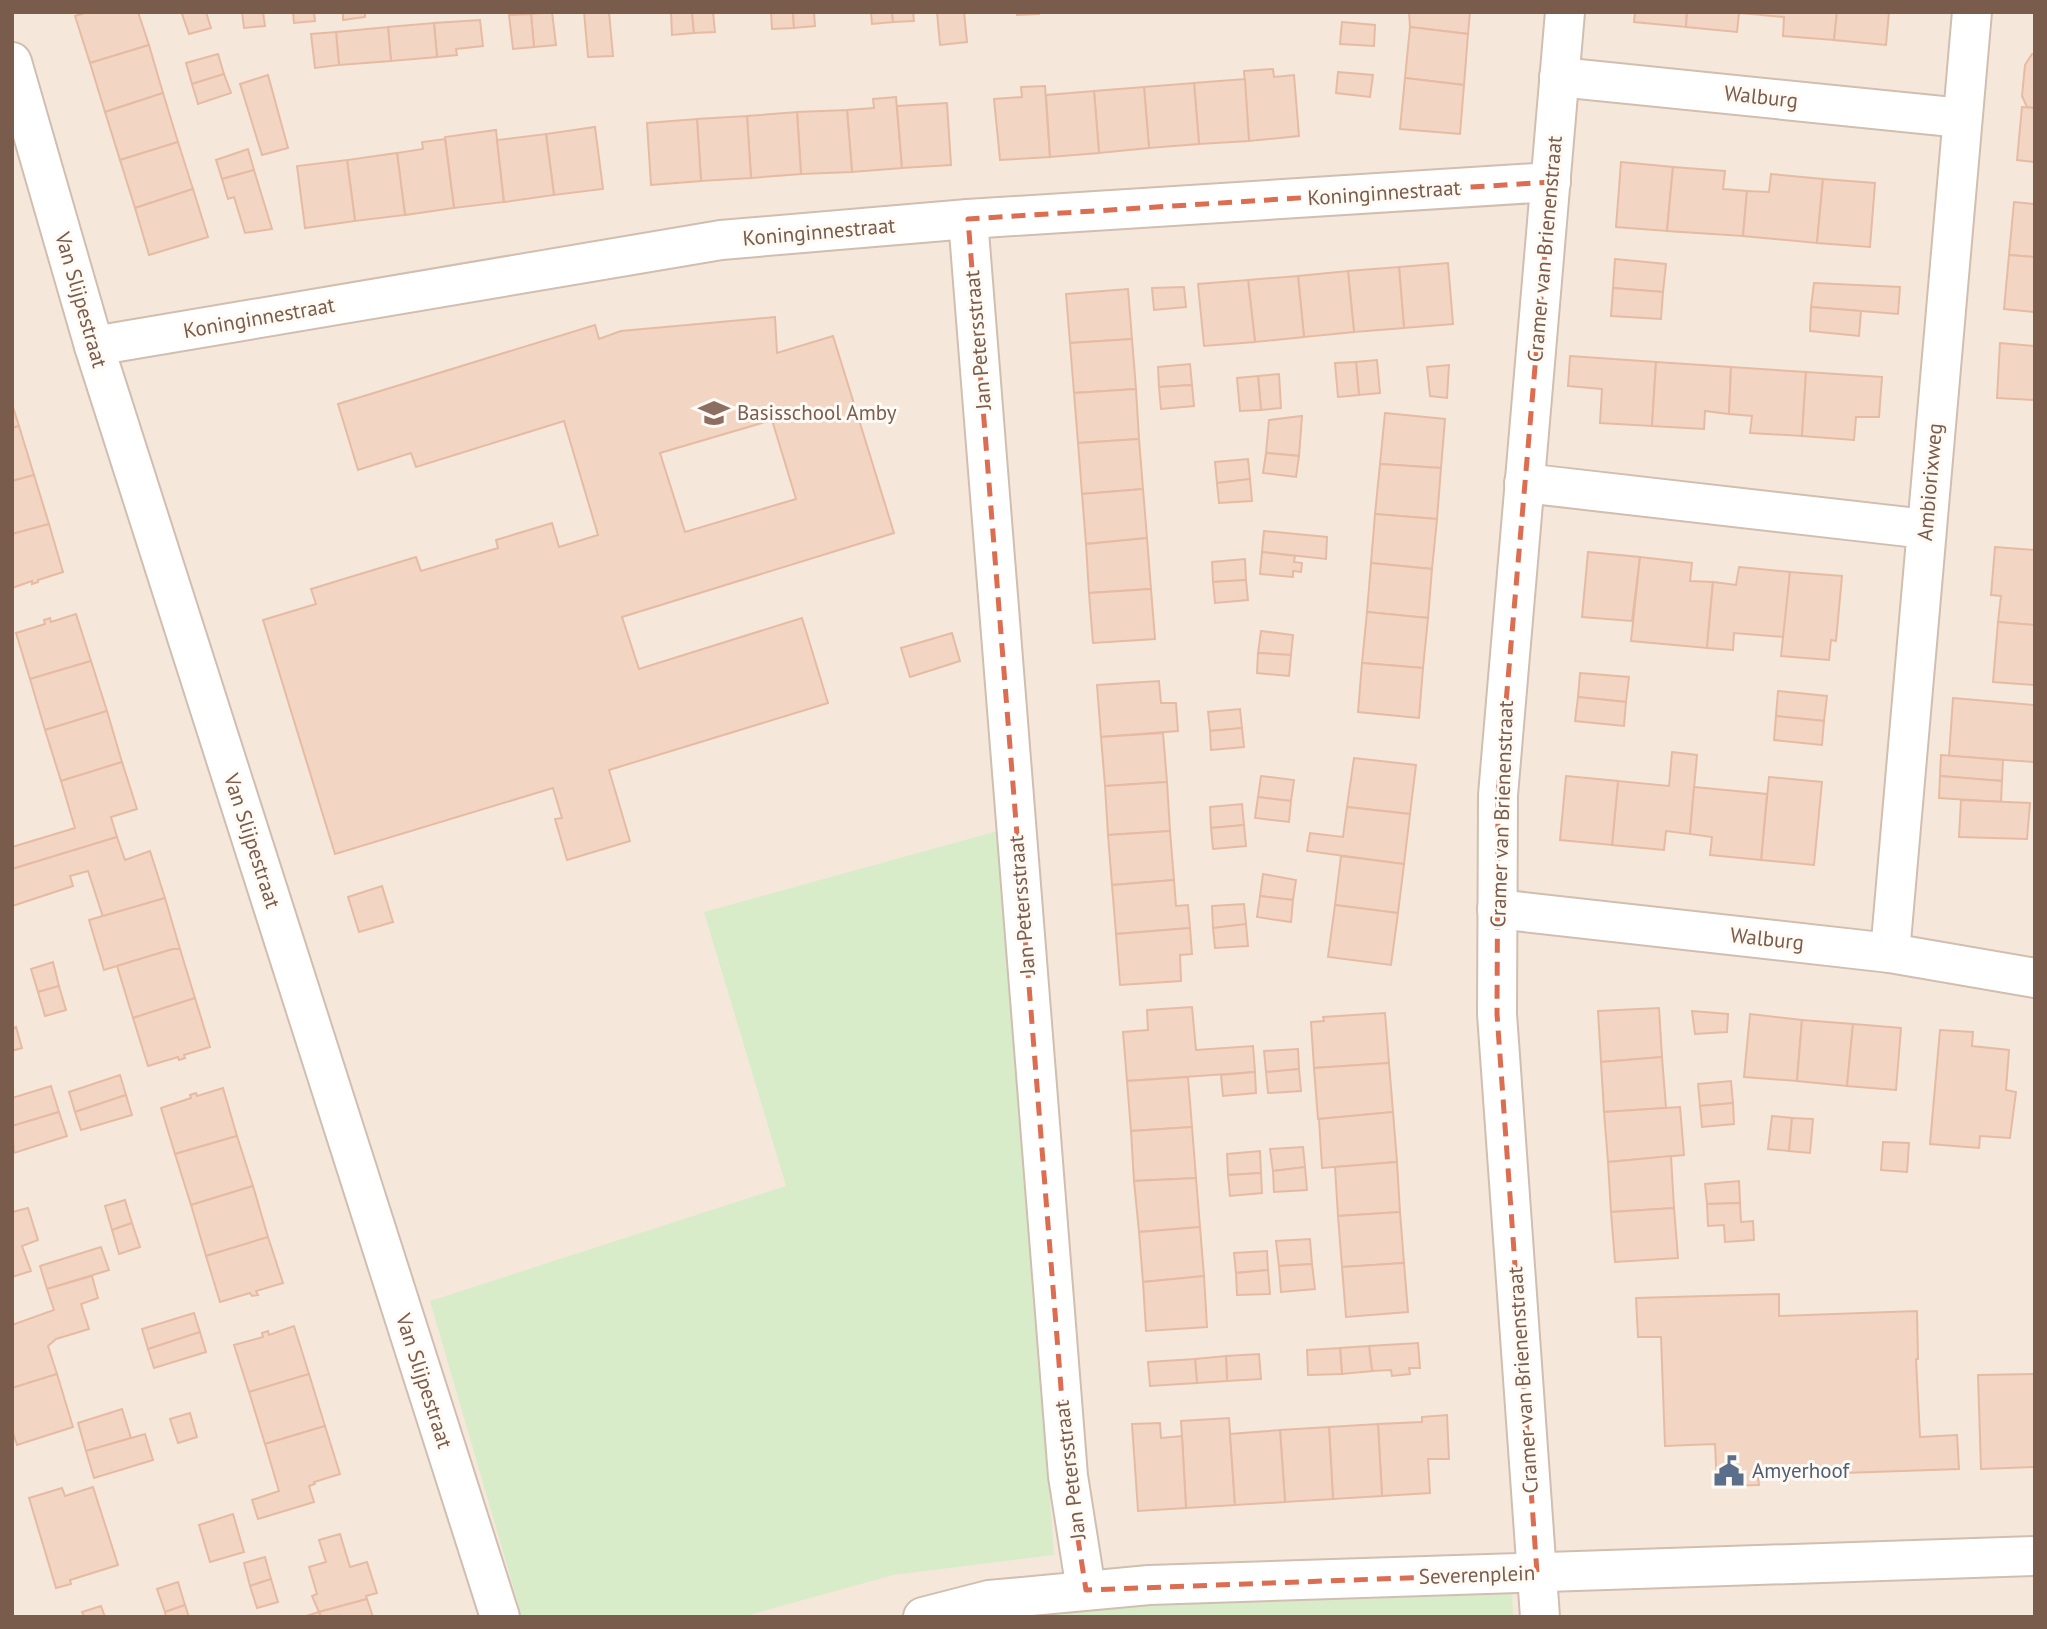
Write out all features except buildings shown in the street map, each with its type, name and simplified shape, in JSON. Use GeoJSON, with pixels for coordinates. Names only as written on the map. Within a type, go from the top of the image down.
{"type":"FeatureCollection","features":[{"type":"Feature","properties":{"kind":"street","name":"Cramer van Brienenstraat"},"geometry":{"type":"LineString","coordinates":[[1540,1617],[1497,1014],[1498,795],[1565,12]]}},
{"type":"Feature","properties":{"kind":"street","name":"Ambiorixweg"},"geometry":{"type":"LineString","coordinates":[[1890,953],[1972,12]]}},
{"type":"Feature","properties":{"kind":"street","name":"Van Slijpestraat"},"geometry":{"type":"LineString","coordinates":[[12,62],[94,346],[500,1617]]}},
{"type":"Feature","properties":{"kind":"street","name":"Walburg"},"geometry":{"type":"LineString","coordinates":[[1559,77],[1962,118]]}},
{"type":"Feature","properties":{"kind":"street","name":"Koninginnestraat"},"geometry":{"type":"LineString","coordinates":[[94,346],[721,240],[968,219],[1551,182]]}},
{"type":"Feature","properties":{"kind":"street","name":"Jan Petersstraat"},"geometry":{"type":"LineString","coordinates":[[968,219],[1066,1462],[1086,1590]]}},
{"type":"Feature","properties":{"kind":"street"},"geometry":{"type":"LineString","coordinates":[[1524,483],[1926,529]]}},
{"type":"Feature","properties":{"kind":"street","name":"Walburg"},"geometry":{"type":"LineString","coordinates":[[1497,909],[1890,953],[2035,978]]}},
{"type":"Feature","properties":{"kind":"street","name":"Severenplein"},"geometry":{"type":"LineString","coordinates":[[923,1617],[989,1600],[1149,1585],[2035,1556]]}},
{"type":"Feature","properties":{"kind":"highlighted area"},"geometry":{"type":"Polygon","coordinates":[[[1551,182],[1498,795],[1497,1014],[1537,1573],[1086,1590],[1068,1476],[968,219],[1551,182]]]}},
{"type":"Feature","properties":{"kind":"shaded area"},"geometry":{"type":"Polygon","coordinates":[[[12,12],[2035,12],[2035,1617],[12,1617],[12,12]]]}},
{"type":"Feature","properties":{"kind":"green space"},"geometry":{"type":"Polygon","coordinates":[[[1001,830],[1054,1555],[893,1575],[742,1617],[522,1617],[430,1301],[786,1186],[704,912],[1001,830]]]}},
{"type":"Feature","properties":{"kind":"green space"},"geometry":{"type":"Polygon","coordinates":[[[1512,1587],[1513,1617],[972,1617],[1047,1597],[1512,1587]]]}},
{"type":"Feature","properties":{"kind":"place","name":"Basisschool Amby"},"geometry":{"type":"Point","coordinates":[714,413]}},
{"type":"Feature","properties":{"kind":"place","name":"Amyerhoof"},"geometry":{"type":"Point","coordinates":[1729,1471]}}]}
